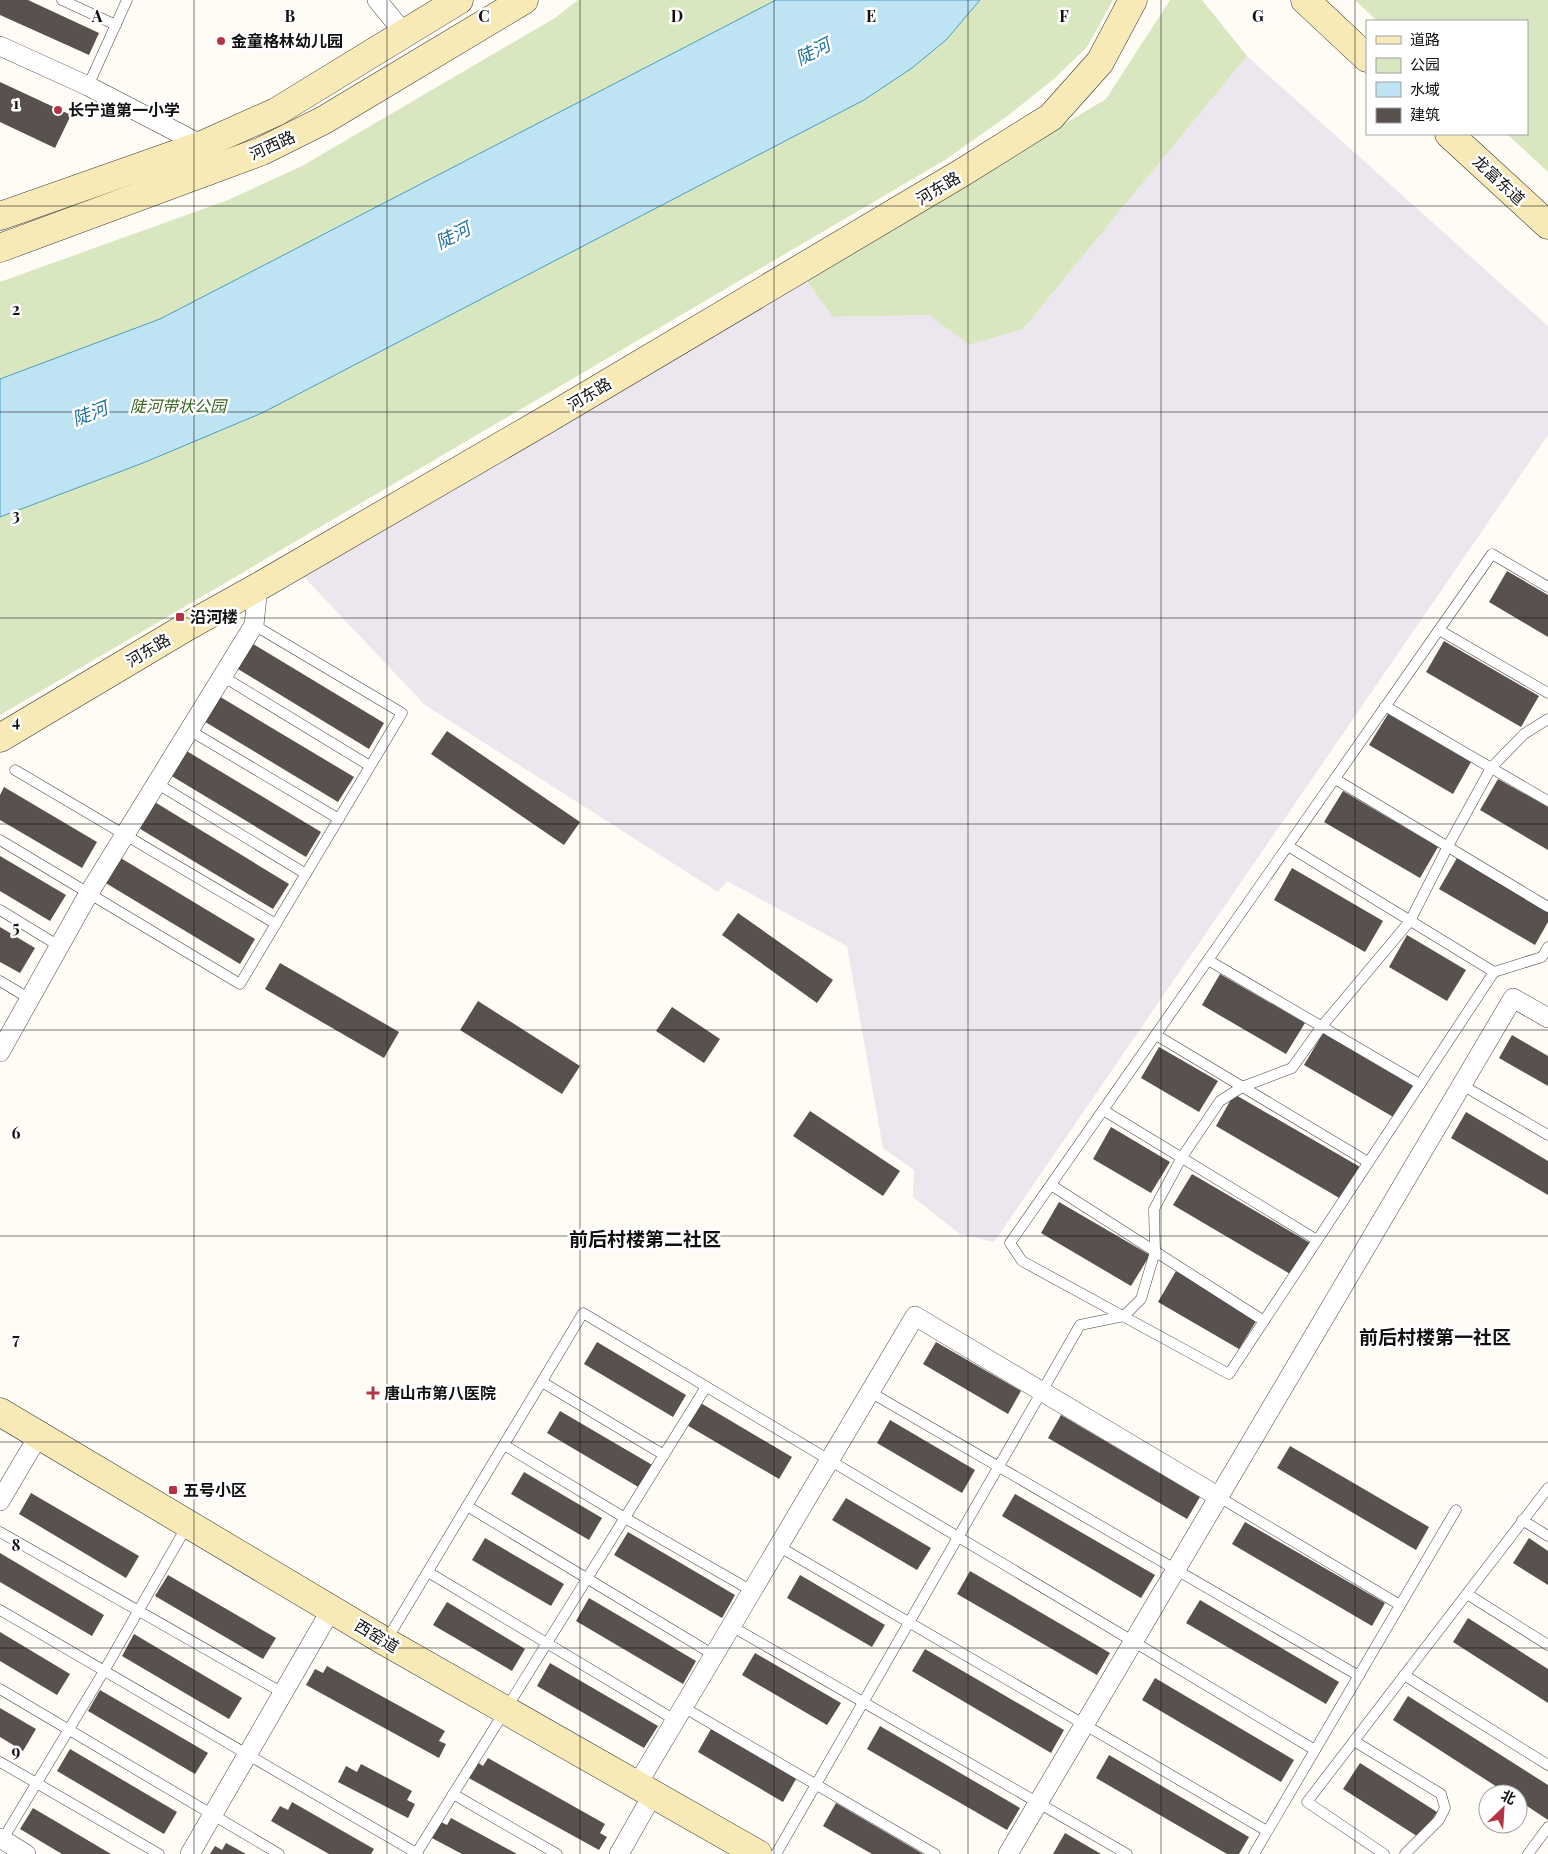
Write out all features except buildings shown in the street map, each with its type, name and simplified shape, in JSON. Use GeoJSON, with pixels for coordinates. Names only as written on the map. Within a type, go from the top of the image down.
{"type":"FeatureCollection","features":[{"type":"Feature","properties":{"kind":"street"},"geometry":{"type":"LineString","coordinates":[[377,0],[404,33]]}},
{"type":"Feature","properties":{"kind":"street","name":"河西路"},"geometry":{"type":"LineString","coordinates":[[0,216],[202,145],[276,112],[459,0]]}},
{"type":"Feature","properties":{"kind":"street","name":"河西路"},"geometry":{"type":"LineString","coordinates":[[0,248],[262,151],[324,120],[524,0]]}},
{"type":"Feature","properties":{"kind":"street","name":"河东路"},"geometry":{"type":"LineString","coordinates":[[0,738],[964,172],[1051,117],[1100,62],[1133,0]]}},
{"type":"Feature","properties":{"kind":"street"},"geometry":{"type":"LineString","coordinates":[[1304,0],[1366,57]]}},
{"type":"Feature","properties":{"kind":"street"},"geometry":{"type":"LineString","coordinates":[[0,46],[88,86],[202,145]]}},
{"type":"Feature","properties":{"kind":"street","name":"龙富东道"},"geometry":{"type":"LineString","coordinates":[[1450,135],[1548,225]]}},
{"type":"Feature","properties":{"kind":"street"},"geometry":{"type":"LineString","coordinates":[[0,1052],[89,893],[254,625],[258,587]]}},
{"type":"Feature","properties":{"kind":"street"},"geometry":{"type":"LineString","coordinates":[[1008,1854],[1514,998],[1548,1018]]}},
{"type":"Feature","properties":{"kind":"street"},"geometry":{"type":"LineString","coordinates":[[619,1854],[679,1713],[915,1316],[1219,1497]]}},
{"type":"Feature","properties":{"kind":"street","name":"西窑道"},"geometry":{"type":"LineString","coordinates":[[0,1412],[332,1608],[386,1642],[758,1854]]}},
{"type":"Feature","properties":{"kind":"street"},"geometry":{"type":"LineString","coordinates":[[0,1501],[39,1435]]}},
{"type":"Feature","properties":{"kind":"street"},"geometry":{"type":"LineString","coordinates":[[190,1854],[332,1608]]}},
{"type":"Feature","properties":{"kind":"street"},"geometry":{"type":"LineString","coordinates":[[1,1838],[26,1854]]}},
{"type":"Feature","properties":{"kind":"lane"},"geometry":{"type":"LineString","coordinates":[[62,0],[116,25]]}},
{"type":"Feature","properties":{"kind":"lane"},"geometry":{"type":"LineString","coordinates":[[88,86],[127,0]]}},
{"type":"Feature","properties":{"kind":"lane"},"geometry":{"type":"LineString","coordinates":[[1548,588],[1492,554],[1010,1243],[1022,1261],[1230,1374],[1494,972],[1542,957],[1548,948]]}},
{"type":"Feature","properties":{"kind":"lane"},"geometry":{"type":"LineString","coordinates":[[0,840],[240,984],[402,713],[254,625]]}},
{"type":"Feature","properties":{"kind":"lane"},"geometry":{"type":"LineString","coordinates":[[1439,630],[1548,693]]}},
{"type":"Feature","properties":{"kind":"lane"},"geometry":{"type":"LineString","coordinates":[[222,676],[370,766]]}},
{"type":"Feature","properties":{"kind":"lane"},"geometry":{"type":"LineString","coordinates":[[1385,706],[1548,801]]}},
{"type":"Feature","properties":{"kind":"lane"},"geometry":{"type":"LineString","coordinates":[[776,1854],[1080,1325],[1124,1316],[1141,1299],[1155,1252],[1154,1209],[1182,1157],[1220,1101],[1242,1087],[1292,1068],[1322,1026],[1410,920],[1491,768],[1524,734],[1548,719]]}},
{"type":"Feature","properties":{"kind":"lane"},"geometry":{"type":"LineString","coordinates":[[189,730],[339,819]]}},
{"type":"Feature","properties":{"kind":"lane"},"geometry":{"type":"LineString","coordinates":[[15,770],[276,924]]}},
{"type":"Feature","properties":{"kind":"lane"},"geometry":{"type":"LineString","coordinates":[[1335,779],[1548,906]]}},
{"type":"Feature","properties":{"kind":"lane"},"geometry":{"type":"LineString","coordinates":[[156,784],[306,874]]}},
{"type":"Feature","properties":{"kind":"lane"},"geometry":{"type":"LineString","coordinates":[[1288,846],[1494,972]]}},
{"type":"Feature","properties":{"kind":"lane"},"geometry":{"type":"LineString","coordinates":[[0,910],[59,946]]}},
{"type":"Feature","properties":{"kind":"lane"},"geometry":{"type":"LineString","coordinates":[[1208,960],[1420,1084]]}},
{"type":"Feature","properties":{"kind":"lane"},"geometry":{"type":"LineString","coordinates":[[0,982],[30,999]]}},
{"type":"Feature","properties":{"kind":"lane"},"geometry":{"type":"LineString","coordinates":[[1156,1035],[1368,1162]]}},
{"type":"Feature","properties":{"kind":"lane"},"geometry":{"type":"LineString","coordinates":[[1462,1085],[1548,1135]]}},
{"type":"Feature","properties":{"kind":"lane"},"geometry":{"type":"LineString","coordinates":[[1103,1110],[1317,1240]]}},
{"type":"Feature","properties":{"kind":"lane"},"geometry":{"type":"LineString","coordinates":[[1051,1185],[1264,1321]]}},
{"type":"Feature","properties":{"kind":"lane"},"geometry":{"type":"LineString","coordinates":[[386,1642],[584,1313],[1315,1750]]}},
{"type":"Feature","properties":{"kind":"lane"},"geometry":{"type":"LineString","coordinates":[[542,1382],[664,1455]]}},
{"type":"Feature","properties":{"kind":"lane"},"geometry":{"type":"LineString","coordinates":[[0,1610],[417,1854],[706,1387]]}},
{"type":"Feature","properties":{"kind":"lane"},"geometry":{"type":"LineString","coordinates":[[870,1392],[1359,1676]]}},
{"type":"Feature","properties":{"kind":"lane"},"geometry":{"type":"LineString","coordinates":[[504,1445],[625,1518],[752,1591]]}},
{"type":"Feature","properties":{"kind":"lane"},"geometry":{"type":"LineString","coordinates":[[1384,1854],[1307,1802],[1548,1488]]}},
{"type":"Feature","properties":{"kind":"lane"},"geometry":{"type":"LineString","coordinates":[[1219,1497],[1400,1605]]}},
{"type":"Feature","properties":{"kind":"lane"},"geometry":{"type":"LineString","coordinates":[[467,1506],[714,1655]]}},
{"type":"Feature","properties":{"kind":"lane"},"geometry":{"type":"LineString","coordinates":[[1254,1854],[1456,1510]]}},
{"type":"Feature","properties":{"kind":"lane"},"geometry":{"type":"LineString","coordinates":[[1522,1520],[1548,1536]]}},
{"type":"Feature","properties":{"kind":"lane"},"geometry":{"type":"LineString","coordinates":[[1,1838],[104,1671],[188,1523]]}},
{"type":"Feature","properties":{"kind":"lane"},"geometry":{"type":"LineString","coordinates":[[0,1532],[283,1693]]}},
{"type":"Feature","properties":{"kind":"lane"},"geometry":{"type":"LineString","coordinates":[[778,1546],[1267,1831]]}},
{"type":"Feature","properties":{"kind":"lane"},"geometry":{"type":"LineString","coordinates":[[428,1572],[546,1644],[816,1785],[934,1854]]}},
{"type":"Feature","properties":{"kind":"lane"},"geometry":{"type":"LineString","coordinates":[[1467,1594],[1548,1646]]}},
{"type":"Feature","properties":{"kind":"lane"},"geometry":{"type":"LineString","coordinates":[[731,1626],[1127,1854]]}},
{"type":"Feature","properties":{"kind":"lane"},"geometry":{"type":"LineString","coordinates":[[1404,1675],[1548,1765]]}},
{"type":"Feature","properties":{"kind":"lane"},"geometry":{"type":"LineString","coordinates":[[0,1689],[278,1854]]}},
{"type":"Feature","properties":{"kind":"lane"},"geometry":{"type":"LineString","coordinates":[[1354,1741],[1441,1794],[1444,1808],[1439,1820],[1405,1854]]}},
{"type":"Feature","properties":{"kind":"lane"},"geometry":{"type":"LineString","coordinates":[[0,1762],[159,1854]]}},
{"type":"Feature","properties":{"kind":"lane"},"geometry":{"type":"LineString","coordinates":[[454,1794],[557,1854]]}},
{"type":"Feature","properties":{"kind":"lane"},"geometry":{"type":"LineString","coordinates":[[1528,1854],[1548,1827]]}},
{"type":"Feature","properties":{"kind":"shaded area"},"geometry":{"type":"Polygon","coordinates":[[[1247,56],[1548,326],[1548,435],[994,1242],[960,1234],[913,1197],[914,1170],[883,1148],[847,946],[727,881],[718,892],[425,705],[304,577],[806,280],[833,317],[929,315],[969,345],[1023,329],[1247,56]]]}},
{"type":"Feature","properties":{"kind":"green space","name":"陡河带状公园"},"geometry":{"type":"Polygon","coordinates":[[[578,0],[1113,0],[1087,47],[1054,79],[1006,117],[945,160],[0,715],[0,282],[228,200],[302,166],[555,18],[578,0]]]}},
{"type":"Feature","properties":{"kind":"green space"},"geometry":{"type":"Polygon","coordinates":[[[1170,0],[1202,0],[1247,56],[1023,329],[969,345],[929,315],[833,317],[806,280],[1106,99],[1170,0]]]}},
{"type":"Feature","properties":{"kind":"green space"},"geometry":{"type":"Polygon","coordinates":[[[1355,0],[1548,0],[1548,172],[1508,135],[1528,135],[1528,20],[1376,20],[1355,0]]]}},
{"type":"Feature","properties":{"kind":"water","name":"陡河"},"geometry":{"type":"Polygon","coordinates":[[[776,0],[980,0],[946,40],[912,68],[864,100],[262,413],[143,463],[0,517],[0,379],[160,319],[776,0]]]}},
{"type":"Feature","properties":{"kind":"place","name":"金童格林幼儿园"},"geometry":{"type":"Point","coordinates":[221,41]}},
{"type":"Feature","properties":{"kind":"place","name":"长宁道第一小学"},"geometry":{"type":"Point","coordinates":[58,110]}},
{"type":"Feature","properties":{"kind":"place","name":"沿河楼"},"geometry":{"type":"Point","coordinates":[180,617]}},
{"type":"Feature","properties":{"kind":"place","name":"唐山市第八医院"},"geometry":{"type":"Point","coordinates":[373,1393]}},
{"type":"Feature","properties":{"kind":"place","name":"五号小区"},"geometry":{"type":"Point","coordinates":[173,1490]}},
{"type":"Feature","properties":{"kind":"district","name":"前后村楼第二社区"},"geometry":{"type":"Point","coordinates":[645,1239]}},
{"type":"Feature","properties":{"kind":"district","name":"前后村楼第一社区"},"geometry":{"type":"Point","coordinates":[1435,1337]}}]}
